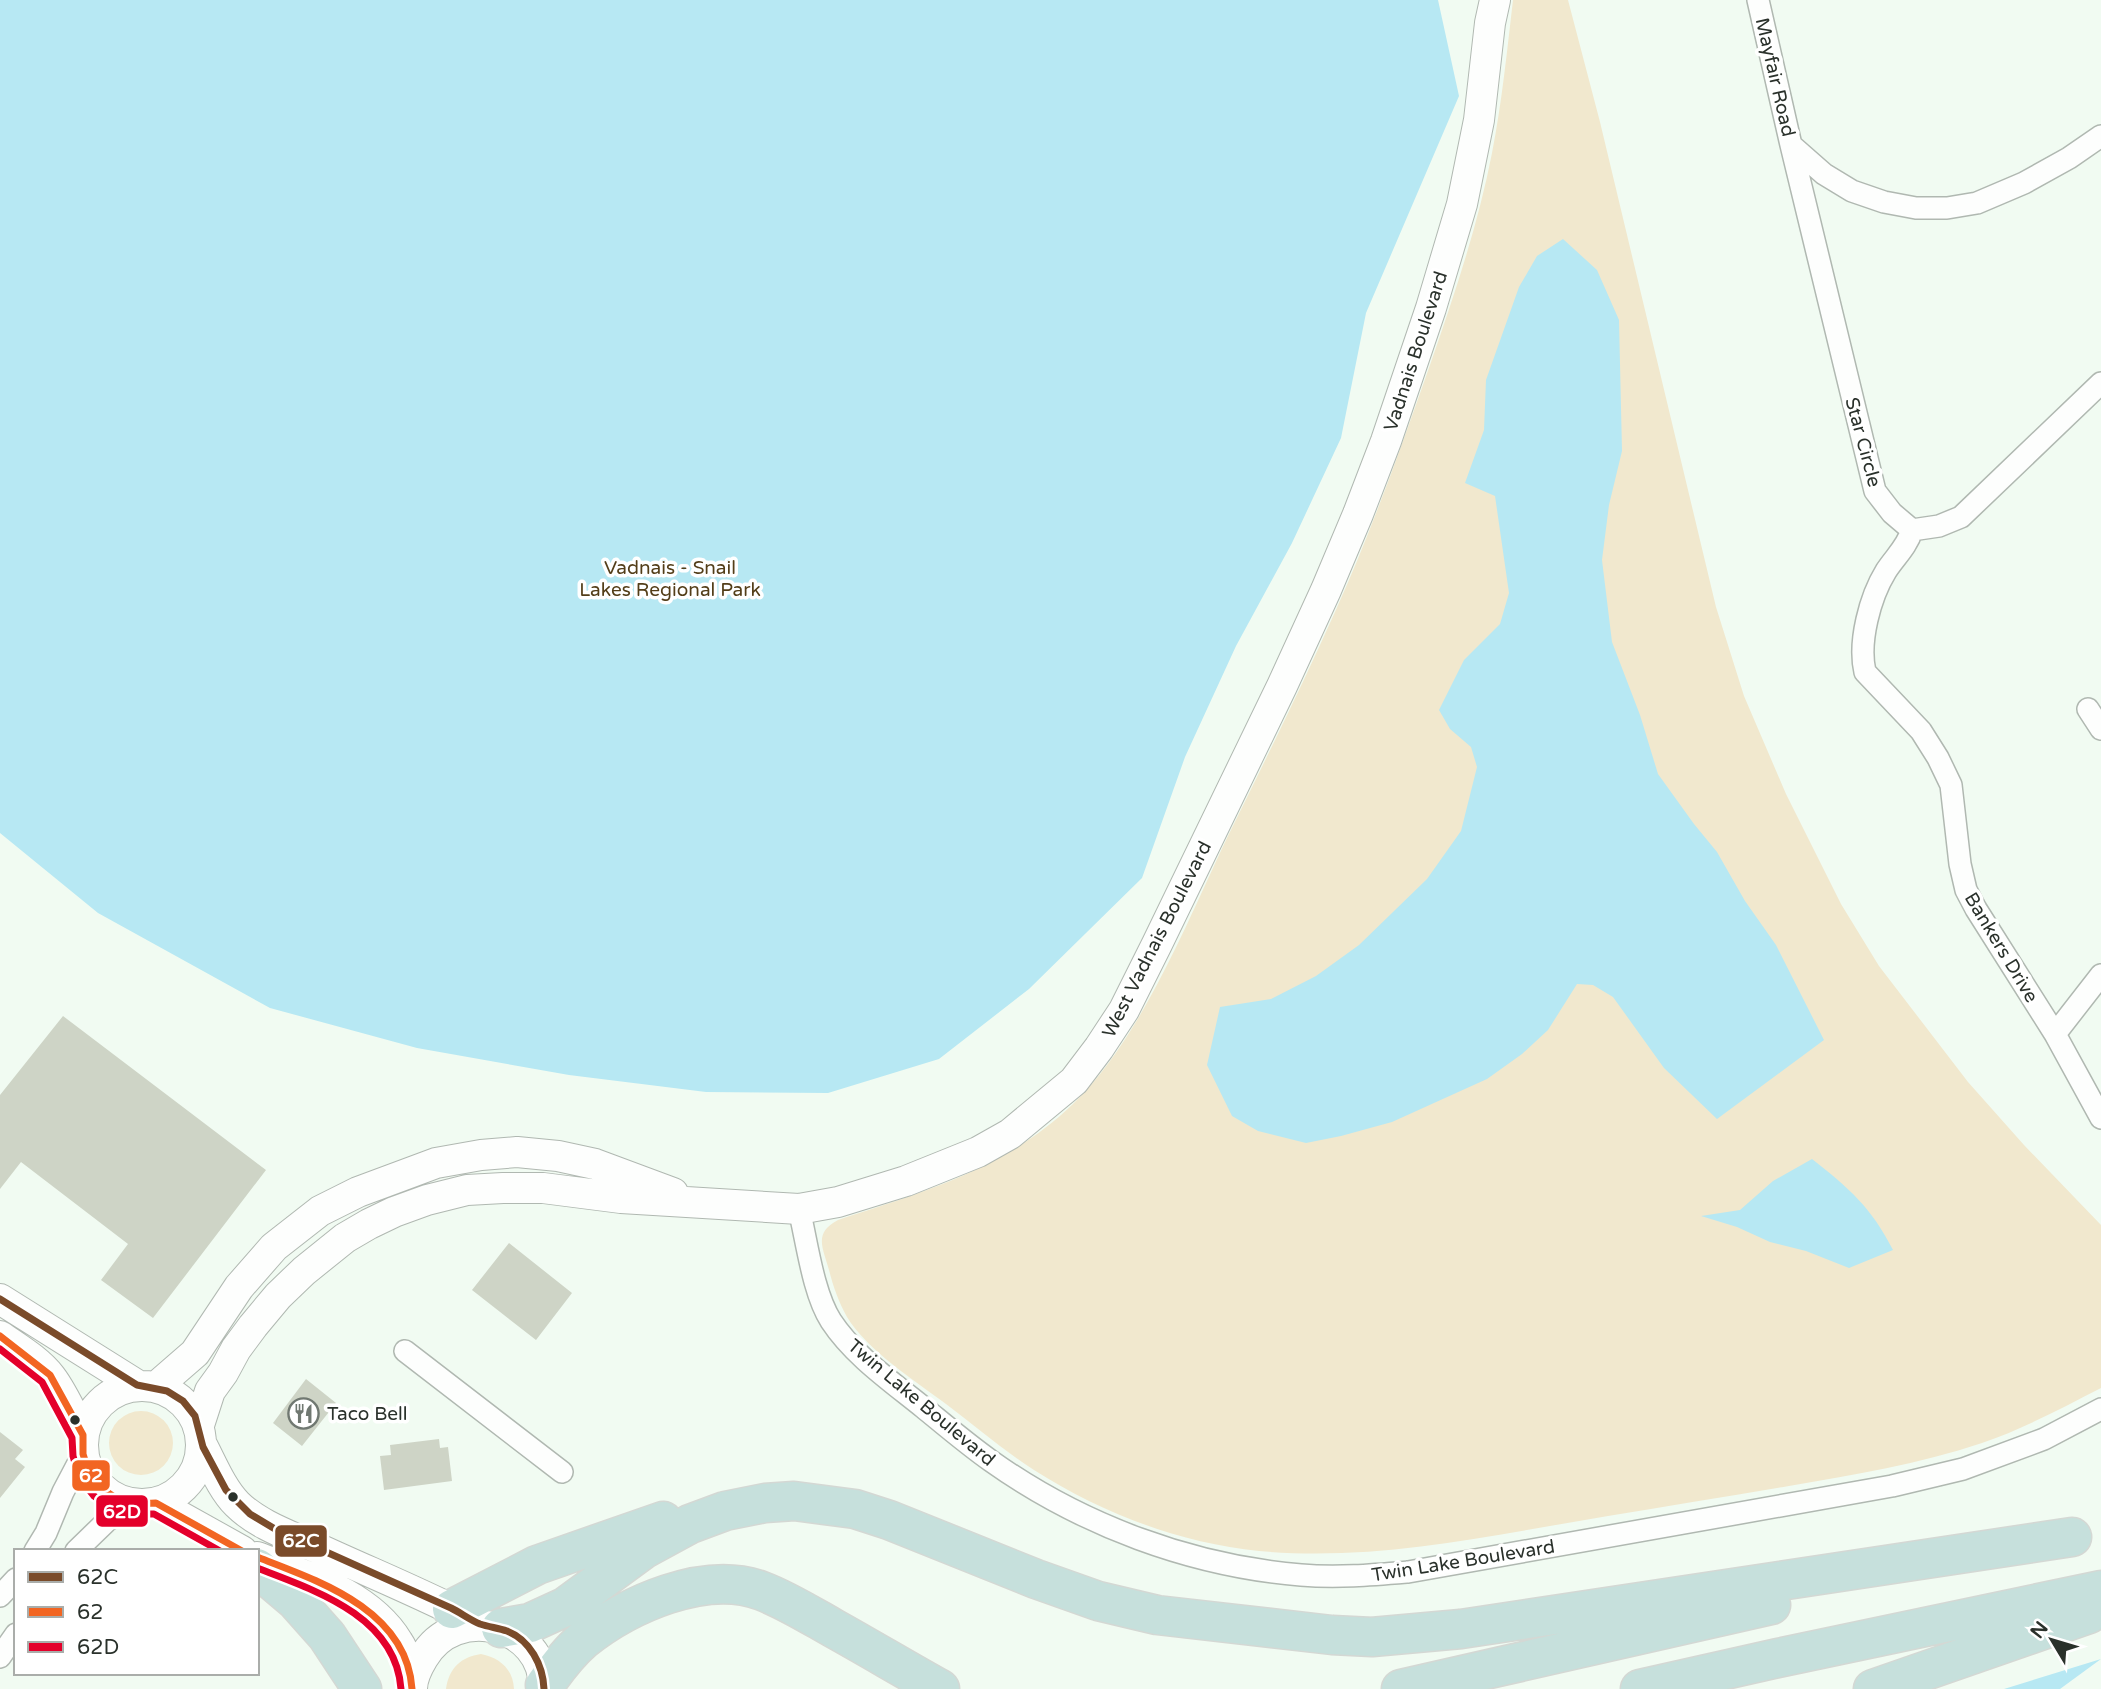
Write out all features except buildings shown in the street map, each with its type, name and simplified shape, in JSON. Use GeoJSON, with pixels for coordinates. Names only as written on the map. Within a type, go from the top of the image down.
{"type":"FeatureCollection","features":[{"type":"Feature","properties":{"kind":"highway"},"geometry":{"type":"LineString","coordinates":[[478,1620],[537,1565],[692,1511],[742,1498],[771,1496],[855,1509],[1098,1601],[1157,1615],[1332,1635],[1373,1637],[1461,1629],[2087,1534]]}},
{"type":"Feature","properties":{"kind":"highway"},"geometry":{"type":"LineString","coordinates":[[478,1620],[530,1623],[565,1607],[644,1549],[690,1524],[725,1511],[765,1503],[794,1501]]}},
{"type":"Feature","properties":{"kind":"highway"},"geometry":{"type":"LineString","coordinates":[[1401,1689],[2087,1534]]}},
{"type":"Feature","properties":{"kind":"highway"},"geometry":{"type":"LineString","coordinates":[[259,1568],[295,1600],[327,1636],[362,1689]]}},
{"type":"Feature","properties":{"kind":"highway"},"geometry":{"type":"LineString","coordinates":[[545,1687],[562,1662],[583,1640],[641,1604],[676,1590],[722,1584],[761,1590],[940,1689]]}},
{"type":"Feature","properties":{"kind":"highway"},"geometry":{"type":"LineString","coordinates":[[1640,1689],[2101,1590]]}},
{"type":"Feature","properties":{"kind":"highway"},"geometry":{"type":"LineString","coordinates":[[1873,1689],[2101,1609]]}},
{"type":"Feature","properties":{"kind":"street","name":"Vadnais Boulevard"},"geometry":{"type":"LineString","coordinates":[[1282,686],[1358,513],[1431,308],[1465,192],[1479,120],[1495,0]]}},
{"type":"Feature","properties":{"kind":"street","name":"Mayfair Road"},"geometry":{"type":"LineString","coordinates":[[1758,0],[1791,145],[1824,174],[1852,191],[1884,202],[1916,208],[1947,208],[1978,203],[2024,183],[2069,158],[2101,136]]}},
{"type":"Feature","properties":{"kind":"street","name":"Star Circle"},"geometry":{"type":"LineString","coordinates":[[1791,145],[1875,491],[1892,513],[1912,530]]}},
{"type":"Feature","properties":{"kind":"street"},"geometry":{"type":"LineString","coordinates":[[1912,530],[1940,526],[1961,517],[2101,383]]}},
{"type":"Feature","properties":{"kind":"street","name":"Bankers Drive"},"geometry":{"type":"LineString","coordinates":[[1912,530],[1908,542],[1887,570],[1875,592],[1868,616],[1862,659],[1865,672],[1921,731],[1938,758],[1951,785],[1960,864],[1966,890],[2055,1034],[2101,1118]]}},
{"type":"Feature","properties":{"kind":"street","name":"West Vadnais Boulevard"},"geometry":{"type":"LineString","coordinates":[[200,1435],[210,1391],[247,1334],[278,1296],[345,1238],[394,1212],[427,1200],[467,1191],[503,1188],[543,1188],[621,1198],[799,1209],[838,1202],[906,1181],[978,1152],[1010,1134],[1074,1081],[1124,1010],[1282,686]]}},
{"type":"Feature","properties":{"kind":"street"},"geometry":{"type":"LineString","coordinates":[[2088,709],[2101,729]]}},
{"type":"Feature","properties":{"kind":"street"},"geometry":{"type":"LineString","coordinates":[[2055,1034],[2101,975]]}},
{"type":"Feature","properties":{"kind":"street","name":"West Vadnais Boulevard"},"geometry":{"type":"LineString","coordinates":[[147,1385],[195,1353],[239,1287],[282,1240],[327,1207],[436,1163],[517,1152],[558,1156],[595,1164],[696,1202]]}},
{"type":"Feature","properties":{"kind":"street","name":"Twin Lake Boulevard"},"geometry":{"type":"LineString","coordinates":[[799,1209],[822,1304],[832,1322],[862,1356],[956,1434],[1015,1477],[1101,1525],[1186,1553],[1248,1568],[1316,1576],[1357,1577],[1408,1572],[1892,1486],[1963,1469],[2043,1439],[2101,1409]]}},
{"type":"Feature","properties":{"kind":"street"},"geometry":{"type":"LineString","coordinates":[[0,1299],[147,1385],[175,1394],[189,1408],[228,1493],[251,1515],[294,1538],[518,1637],[531,1650],[541,1667],[545,1687]]}},
{"type":"Feature","properties":{"kind":"street"},"geometry":{"type":"LineString","coordinates":[[0,1336],[50,1375],[83,1444],[89,1473],[101,1489],[117,1499],[146,1504],[233,1549]]}},
{"type":"Feature","properties":{"kind":"street"},"geometry":{"type":"LineString","coordinates":[[405,1351],[562,1472]]}},
{"type":"Feature","properties":{"kind":"street"},"geometry":{"type":"LineString","coordinates":[[36,1549],[46,1533],[83,1444],[89,1416],[101,1400],[118,1390],[147,1385]]}},
{"type":"Feature","properties":{"kind":"street"},"geometry":{"type":"LineString","coordinates":[[78,1549],[108,1520],[174,1495],[189,1482],[198,1464],[200,1435]]}},
{"type":"Feature","properties":{"kind":"street"},"geometry":{"type":"LineString","coordinates":[[259,1560],[327,1584],[359,1603],[383,1622],[405,1657],[412,1686]]}},
{"type":"Feature","properties":{"kind":"street"},"geometry":{"type":"LineString","coordinates":[[0,1596],[14,1581]]}},
{"type":"Feature","properties":{"kind":"street"},"geometry":{"type":"LineString","coordinates":[[412,1686],[418,1666],[428,1649],[443,1636],[478,1620]]}},
{"type":"Feature","properties":{"kind":"street"},"geometry":{"type":"LineString","coordinates":[[0,1657],[14,1637]]}},
{"type":"Feature","properties":{"kind":"shaded area"},"geometry":{"type":"Polygon","coordinates":[[[1513,0],[1568,0],[1600,122],[1716,607],[1744,696],[1786,794],[1841,904],[1879,966],[1968,1082],[2101,1225],[2101,1388],[2027,1425],[1982,1443],[1910,1463],[1838,1478],[1391,1550],[1303,1553],[1229,1547],[1142,1524],[1086,1500],[1034,1470],[906,1375],[879,1353],[847,1317],[832,1282],[823,1248],[823,1236],[825,1230],[838,1220],[963,1176],[1021,1145],[1073,1104],[1098,1077],[1141,1013],[1178,942],[1322,640],[1397,459],[1448,313],[1480,207],[1499,115],[1513,0]]]}},
{"type":"Feature","properties":{"kind":"shaded area"},"geometry":{"type":"Polygon","coordinates":[[[141,1411],[164,1420],[173,1443],[164,1466],[141,1475],[118,1466],[109,1443],[118,1420],[141,1411]]]}},
{"type":"Feature","properties":{"kind":"shaded area"},"geometry":{"type":"Polygon","coordinates":[[[481,1654],[494,1658],[508,1670],[514,1689],[446,1689],[450,1675],[457,1665],[481,1654]]]}},
{"type":"Feature","properties":{"kind":"water","name":"Vadnais - Snail Lakes Regional Park"},"geometry":{"type":"Polygon","coordinates":[[[0,0],[1438,0],[1459,96],[1366,313],[1341,438],[1292,543],[1236,646],[1185,757],[1142,878],[1029,989],[939,1059],[828,1093],[706,1092],[569,1075],[417,1048],[270,1008],[98,913],[0,833],[0,0]]]}},
{"type":"Feature","properties":{"kind":"water"},"geometry":{"type":"Polygon","coordinates":[[[1563,239],[1597,270],[1619,320],[1622,451],[1609,505],[1602,560],[1612,642],[1640,715],[1658,774],[1717,852],[1745,901],[1776,945],[1824,1040],[1717,1119],[1664,1068],[1613,997],[1593,985],[1577,984],[1548,1030],[1522,1054],[1487,1079],[1392,1122],[1341,1136],[1306,1143],[1258,1131],[1232,1116],[1207,1065],[1220,1007],[1271,999],[1316,976],[1359,945],[1427,879],[1461,831],[1477,767],[1471,747],[1450,729],[1439,710],[1464,660],[1500,624],[1509,593],[1495,496],[1465,483],[1484,430],[1486,380],[1519,287],[1537,256],[1563,239]]]}},
{"type":"Feature","properties":{"kind":"water"},"geometry":{"type":"Polygon","coordinates":[[[1812,1159],[1868,1210],[1893,1250],[1849,1268],[1701,1216],[1740,1210],[1773,1181],[1812,1159]]]}},
{"type":"Feature","properties":{"kind":"water"},"geometry":{"type":"Polygon","coordinates":[[[2101,1659],[2060,1689],[2004,1689],[2101,1659]]]}},
{"type":"Feature","properties":{"kind":"transit line","name":"62C"},"geometry":{"type":"LineString","coordinates":[[0,1299],[137,1385],[167,1391],[183,1401],[195,1416],[203,1447],[226,1490],[250,1514],[275,1529],[451,1608],[476,1622],[515,1635],[534,1654],[544,1689]]}},
{"type":"Feature","properties":{"kind":"transit line","name":"62"},"geometry":{"type":"LineString","coordinates":[[0,1336],[50,1375],[83,1435],[83,1454],[89,1473],[101,1488],[117,1499],[136,1504],[156,1503],[238,1549]]}},
{"type":"Feature","properties":{"kind":"transit line","name":"62D"},"geometry":{"type":"LineString","coordinates":[[0,1349],[42,1382],[72,1438],[73,1456],[79,1477],[94,1496],[114,1509],[134,1514],[154,1514],[216,1549]]}},
{"type":"Feature","properties":{"kind":"transit line","name":"62"},"geometry":{"type":"LineString","coordinates":[[259,1558],[332,1588],[377,1619],[394,1638],[406,1662],[412,1689]]}},
{"type":"Feature","properties":{"kind":"transit line","name":"62D"},"geometry":{"type":"LineString","coordinates":[[259,1569],[326,1597],[368,1624],[384,1642],[396,1664],[401,1689]]}},
{"type":"Feature","properties":{"kind":"place","name":"Taco Bell"},"geometry":{"type":"Point","coordinates":[304,1413]}}]}
